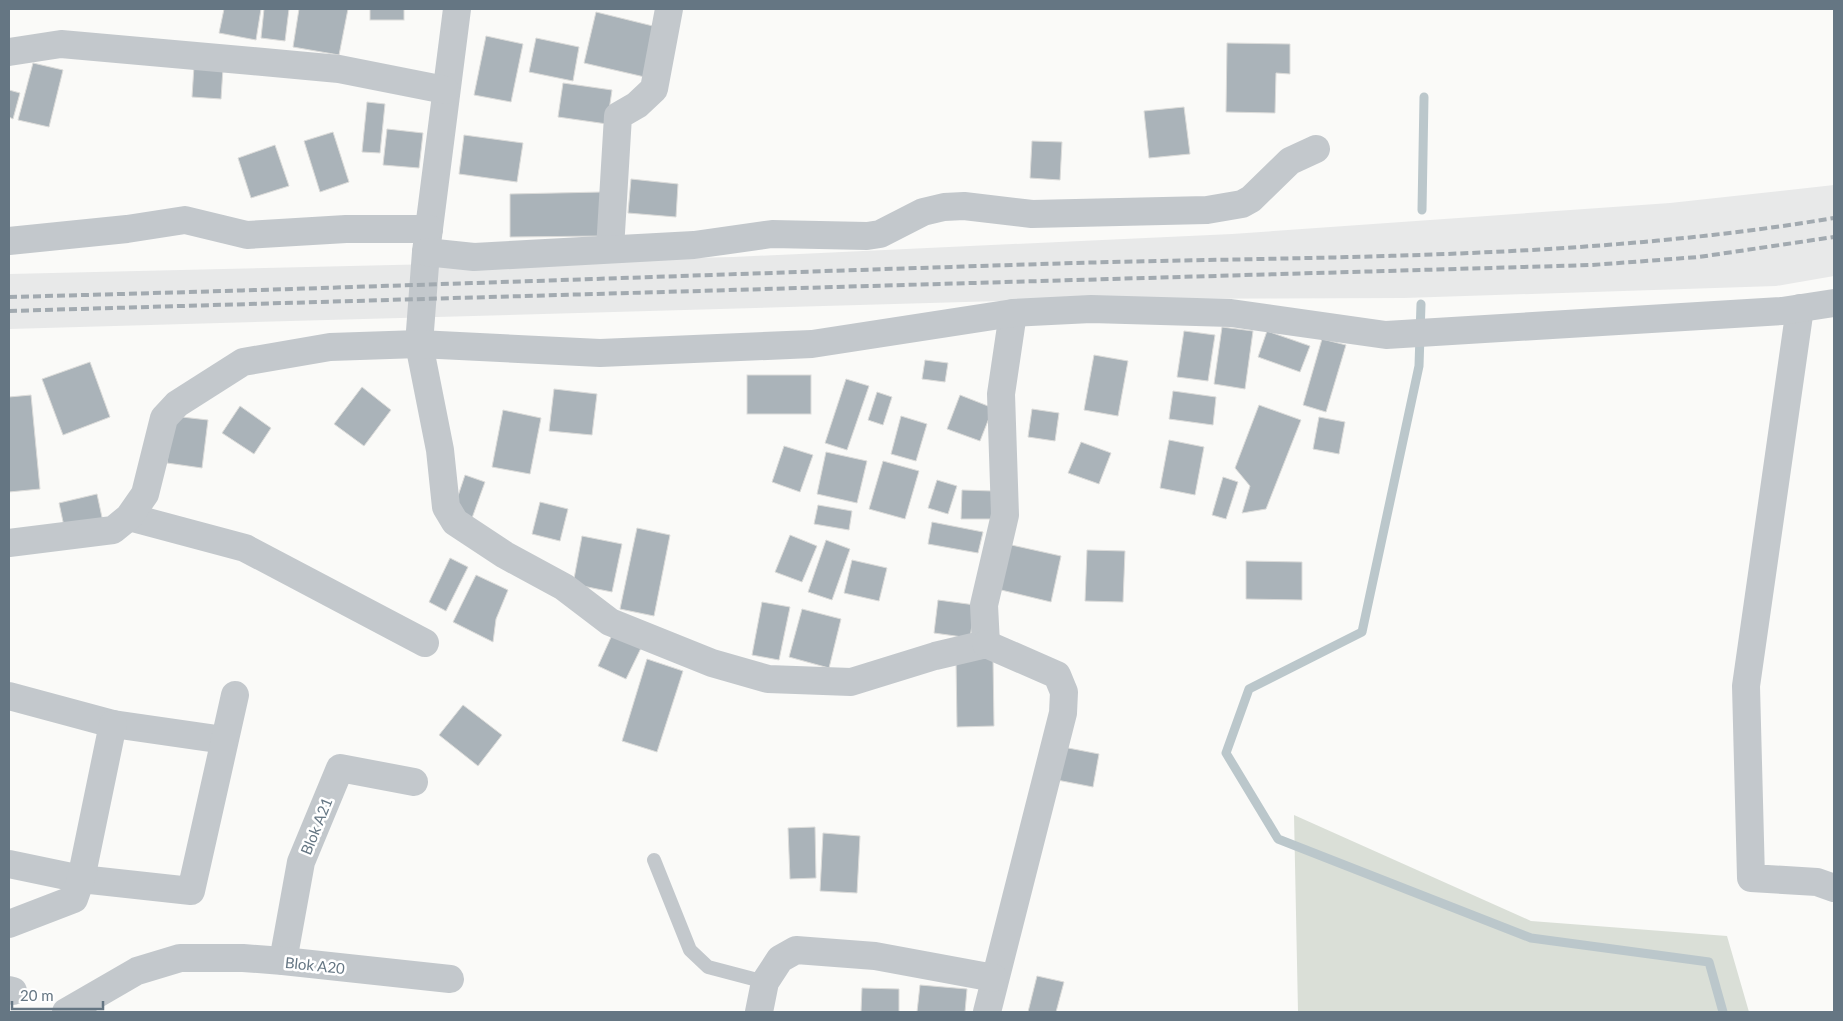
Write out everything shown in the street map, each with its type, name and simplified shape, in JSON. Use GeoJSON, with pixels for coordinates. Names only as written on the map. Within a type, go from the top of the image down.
{"type":"FeatureCollection","features":[{"type":"Feature","properties":{"kind":"street"},"geometry":{"type":"LineString","coordinates":[[457,9],[427,240],[419,344],[440,450],[446,507],[454,522],[505,556],[564,587],[610,622],[712,663],[768,679],[851,682],[935,656],[986,644],[1057,675],[1064,692],[1063,713],[994,978],[987,1012]]}},
{"type":"Feature","properties":{"kind":"street"},"geometry":{"type":"LineString","coordinates":[[610,250],[618,116],[637,105],[654,89],[669,9]]}},
{"type":"Feature","properties":{"kind":"street"},"geometry":{"type":"LineString","coordinates":[[9,52],[61,44],[339,69],[445,90]]}},
{"type":"Feature","properties":{"kind":"street"},"geometry":{"type":"LineString","coordinates":[[9,241],[127,229],[186,220],[247,235],[346,229],[427,240],[474,257],[694,245],[772,234],[867,236],[880,234],[923,212],[944,207],[964,206],[1032,214],[1208,210],[1236,207],[1251,199],[1290,161],[1316,149]]}},
{"type":"Feature","properties":{"kind":"street"},"geometry":{"type":"LineString","coordinates":[[9,543],[113,530],[129,517],[145,494],[164,418],[177,404],[243,362],[330,347],[419,344],[600,353],[812,344],[1013,313],[1091,309],[1231,313],[1386,335],[1782,311],[1834,303]]}},
{"type":"Feature","properties":{"kind":"street"},"geometry":{"type":"LineString","coordinates":[[1800,308],[1746,686],[1751,878],[1817,882],[1834,888]]}},
{"type":"Feature","properties":{"kind":"street"},"geometry":{"type":"LineString","coordinates":[[986,644],[984,605],[1005,515],[1001,394],[1013,313]]}},
{"type":"Feature","properties":{"kind":"street"},"geometry":{"type":"LineString","coordinates":[[129,517],[245,548],[425,643]]}},
{"type":"Feature","properties":{"kind":"street"},"geometry":{"type":"LineString","coordinates":[[9,696],[113,724],[224,740]]}},
{"type":"Feature","properties":{"kind":"street"},"geometry":{"type":"LineString","coordinates":[[9,864],[81,879],[191,891],[235,696]]}},
{"type":"Feature","properties":{"kind":"street"},"geometry":{"type":"LineString","coordinates":[[9,924],[74,900],[81,879],[113,724]]}},
{"type":"Feature","properties":{"kind":"street","name":"Blok A21"},"geometry":{"type":"LineString","coordinates":[[283,961],[301,862],[340,768],[414,782]]}},
{"type":"Feature","properties":{"kind":"street"},"geometry":{"type":"LineString","coordinates":[[759,1012],[765,982],[780,959],[796,950],[875,956],[994,978]]}},
{"type":"Feature","properties":{"kind":"street","name":"Blok A20"},"geometry":{"type":"LineString","coordinates":[[66,1012],[137,970],[180,958],[243,958],[283,961],[450,979]]}},
{"type":"Feature","properties":{"kind":"lane"},"geometry":{"type":"LineString","coordinates":[[654,860],[690,950],[708,967],[765,982]]}},
{"type":"Feature","properties":{"kind":"shaded area"},"geometry":{"type":"Polygon","coordinates":[[[1834,185],[1834,276],[1776,286],[1404,298],[1075,299],[9,329],[9,274],[733,257],[1232,234],[1670,203],[1834,185]]]}},
{"type":"Feature","properties":{"kind":"shaded area"},"geometry":{"type":"Polygon","coordinates":[[[1294,815],[1531,921],[1727,936],[1749,1012],[1298,1012],[1294,815]]]}},
{"type":"Feature","properties":{"kind":"building"},"geometry":{"type":"Polygon","coordinates":[[[224,9],[261,9],[256,40],[219,33],[224,9]]]}},
{"type":"Feature","properties":{"kind":"building"},"geometry":{"type":"Polygon","coordinates":[[[264,9],[289,9],[285,41],[261,38],[264,9]]]}},
{"type":"Feature","properties":{"kind":"building"},"geometry":{"type":"Polygon","coordinates":[[[299,9],[348,9],[339,55],[293,47],[299,9]]]}},
{"type":"Feature","properties":{"kind":"building"},"geometry":{"type":"Polygon","coordinates":[[[370,9],[404,9],[404,20],[370,20],[370,9]]]}},
{"type":"Feature","properties":{"kind":"building"},"geometry":{"type":"Polygon","coordinates":[[[596,12],[661,28],[649,78],[584,63],[596,12]]]}},
{"type":"Feature","properties":{"kind":"building"},"geometry":{"type":"Polygon","coordinates":[[[486,36],[523,44],[511,102],[474,95],[486,36]]]}},
{"type":"Feature","properties":{"kind":"building"},"geometry":{"type":"Polygon","coordinates":[[[536,38],[579,47],[573,81],[529,72],[536,38]]]}},
{"type":"Feature","properties":{"kind":"building"},"geometry":{"type":"Polygon","coordinates":[[[1227,43],[1290,44],[1290,74],[1276,73],[1275,113],[1226,112],[1227,43]]]}},
{"type":"Feature","properties":{"kind":"building"},"geometry":{"type":"Polygon","coordinates":[[[33,63],[63,70],[49,127],[18,120],[33,63]]]}},
{"type":"Feature","properties":{"kind":"building"},"geometry":{"type":"Polygon","coordinates":[[[194,66],[223,68],[221,99],[192,97],[194,66]]]}},
{"type":"Feature","properties":{"kind":"building"},"geometry":{"type":"Polygon","coordinates":[[[563,83],[612,90],[607,124],[558,117],[563,83]]]}},
{"type":"Feature","properties":{"kind":"building"},"geometry":{"type":"Polygon","coordinates":[[[9,90],[20,93],[13,119],[9,117],[9,90]]]}},
{"type":"Feature","properties":{"kind":"building"},"geometry":{"type":"Polygon","coordinates":[[[367,102],[385,104],[380,153],[362,152],[367,102]]]}},
{"type":"Feature","properties":{"kind":"building"},"geometry":{"type":"Polygon","coordinates":[[[1184,107],[1190,154],[1149,158],[1144,111],[1184,107]]]}},
{"type":"Feature","properties":{"kind":"building"},"geometry":{"type":"Polygon","coordinates":[[[387,129],[423,133],[419,168],[383,165],[387,129]]]}},
{"type":"Feature","properties":{"kind":"building"},"geometry":{"type":"Polygon","coordinates":[[[333,132],[349,182],[320,192],[304,141],[333,132]]]}},
{"type":"Feature","properties":{"kind":"building"},"geometry":{"type":"Polygon","coordinates":[[[464,135],[523,143],[517,182],[459,174],[464,135]]]}},
{"type":"Feature","properties":{"kind":"building"},"geometry":{"type":"Polygon","coordinates":[[[1032,141],[1062,142],[1060,180],[1030,178],[1032,141]]]}},
{"type":"Feature","properties":{"kind":"building"},"geometry":{"type":"Polygon","coordinates":[[[275,145],[289,186],[251,198],[238,158],[275,145]]]}},
{"type":"Feature","properties":{"kind":"building"},"geometry":{"type":"Polygon","coordinates":[[[631,179],[678,184],[676,217],[628,213],[631,179]]]}},
{"type":"Feature","properties":{"kind":"building"},"geometry":{"type":"Polygon","coordinates":[[[602,192],[602,236],[510,237],[510,194],[602,192]]]}},
{"type":"Feature","properties":{"kind":"building"},"geometry":{"type":"Polygon","coordinates":[[[1222,327],[1253,331],[1245,389],[1214,384],[1222,327]]]}},
{"type":"Feature","properties":{"kind":"building"},"geometry":{"type":"Polygon","coordinates":[[[1184,331],[1215,335],[1208,381],[1177,377],[1184,331]]]}},
{"type":"Feature","properties":{"kind":"building"},"geometry":{"type":"Polygon","coordinates":[[[1267,331],[1310,346],[1300,372],[1258,357],[1267,331]]]}},
{"type":"Feature","properties":{"kind":"building"},"geometry":{"type":"Polygon","coordinates":[[[1322,339],[1346,345],[1326,412],[1303,405],[1322,339]]]}},
{"type":"Feature","properties":{"kind":"building"},"geometry":{"type":"Polygon","coordinates":[[[1094,355],[1128,361],[1118,416],[1084,410],[1094,355]]]}},
{"type":"Feature","properties":{"kind":"building"},"geometry":{"type":"Polygon","coordinates":[[[925,360],[948,363],[945,382],[922,379],[925,360]]]}},
{"type":"Feature","properties":{"kind":"building"},"geometry":{"type":"Polygon","coordinates":[[[90,362],[110,417],[63,435],[42,379],[90,362]]]}},
{"type":"Feature","properties":{"kind":"building"},"geometry":{"type":"Polygon","coordinates":[[[747,375],[811,375],[811,414],[747,414],[747,375]]]}},
{"type":"Feature","properties":{"kind":"building"},"geometry":{"type":"Polygon","coordinates":[[[846,379],[869,386],[847,450],[825,443],[846,379]]]}},
{"type":"Feature","properties":{"kind":"building"},"geometry":{"type":"Polygon","coordinates":[[[362,387],[391,410],[364,446],[334,424],[362,387]]]}},
{"type":"Feature","properties":{"kind":"building"},"geometry":{"type":"Polygon","coordinates":[[[554,389],[597,394],[592,435],[549,431],[554,389]]]}},
{"type":"Feature","properties":{"kind":"building"},"geometry":{"type":"Polygon","coordinates":[[[1173,391],[1216,397],[1213,425],[1169,419],[1173,391]]]}},
{"type":"Feature","properties":{"kind":"building"},"geometry":{"type":"Polygon","coordinates":[[[877,392],[892,397],[883,425],[868,420],[877,392]]]}},
{"type":"Feature","properties":{"kind":"building"},"geometry":{"type":"Polygon","coordinates":[[[31,395],[40,489],[9,492],[9,397],[31,395]]]}},
{"type":"Feature","properties":{"kind":"building"},"geometry":{"type":"Polygon","coordinates":[[[960,395],[993,408],[980,441],[947,429],[960,395]]]}},
{"type":"Feature","properties":{"kind":"building"},"geometry":{"type":"Polygon","coordinates":[[[1259,405],[1301,420],[1266,509],[1242,513],[1250,486],[1235,468],[1259,405]]]}},
{"type":"Feature","properties":{"kind":"building"},"geometry":{"type":"Polygon","coordinates":[[[240,406],[271,428],[254,454],[222,433],[240,406]]]}},
{"type":"Feature","properties":{"kind":"building"},"geometry":{"type":"Polygon","coordinates":[[[1032,409],[1059,413],[1055,441],[1028,437],[1032,409]]]}},
{"type":"Feature","properties":{"kind":"building"},"geometry":{"type":"Polygon","coordinates":[[[503,410],[541,418],[530,474],[492,467],[503,410]]]}},
{"type":"Feature","properties":{"kind":"building"},"geometry":{"type":"Polygon","coordinates":[[[173,416],[208,420],[202,468],[167,463],[173,416]]]}},
{"type":"Feature","properties":{"kind":"building"},"geometry":{"type":"Polygon","coordinates":[[[901,416],[927,424],[916,461],[891,454],[901,416]]]}},
{"type":"Feature","properties":{"kind":"building"},"geometry":{"type":"Polygon","coordinates":[[[1319,417],[1345,422],[1339,454],[1313,449],[1319,417]]]}},
{"type":"Feature","properties":{"kind":"building"},"geometry":{"type":"Polygon","coordinates":[[[1169,440],[1204,447],[1195,495],[1160,488],[1169,440]]]}},
{"type":"Feature","properties":{"kind":"building"},"geometry":{"type":"Polygon","coordinates":[[[1081,442],[1111,453],[1099,484],[1068,473],[1081,442]]]}},
{"type":"Feature","properties":{"kind":"building"},"geometry":{"type":"Polygon","coordinates":[[[784,446],[813,455],[800,492],[772,482],[784,446]]]}},
{"type":"Feature","properties":{"kind":"building"},"geometry":{"type":"Polygon","coordinates":[[[826,452],[867,461],[857,503],[817,494],[826,452]]]}},
{"type":"Feature","properties":{"kind":"building"},"geometry":{"type":"Polygon","coordinates":[[[883,461],[919,471],[905,519],[869,509],[883,461]]]}},
{"type":"Feature","properties":{"kind":"building"},"geometry":{"type":"Polygon","coordinates":[[[465,475],[485,482],[472,518],[453,511],[465,475]]]}},
{"type":"Feature","properties":{"kind":"building"},"geometry":{"type":"Polygon","coordinates":[[[1223,477],[1238,482],[1226,519],[1212,515],[1223,477]]]}},
{"type":"Feature","properties":{"kind":"building"},"geometry":{"type":"Polygon","coordinates":[[[937,480],[957,486],[948,514],[928,508],[937,480]]]}},
{"type":"Feature","properties":{"kind":"building"},"geometry":{"type":"Polygon","coordinates":[[[962,490],[993,491],[992,519],[961,519],[962,490]]]}},
{"type":"Feature","properties":{"kind":"building"},"geometry":{"type":"Polygon","coordinates":[[[97,494],[103,522],[65,531],[59,503],[97,494]]]}},
{"type":"Feature","properties":{"kind":"building"},"geometry":{"type":"Polygon","coordinates":[[[540,502],[568,509],[560,541],[532,534],[540,502]]]}},
{"type":"Feature","properties":{"kind":"building"},"geometry":{"type":"Polygon","coordinates":[[[818,505],[852,511],[849,530],[814,524],[818,505]]]}},
{"type":"Feature","properties":{"kind":"building"},"geometry":{"type":"Polygon","coordinates":[[[932,522],[983,532],[978,553],[928,544],[932,522]]]}},
{"type":"Feature","properties":{"kind":"building"},"geometry":{"type":"Polygon","coordinates":[[[637,528],[670,535],[654,616],[620,609],[637,528]]]}},
{"type":"Feature","properties":{"kind":"building"},"geometry":{"type":"Polygon","coordinates":[[[790,535],[817,546],[802,582],[775,572],[790,535]]]}},
{"type":"Feature","properties":{"kind":"building"},"geometry":{"type":"Polygon","coordinates":[[[582,536],[622,544],[612,592],[573,584],[582,536]]]}},
{"type":"Feature","properties":{"kind":"building"},"geometry":{"type":"Polygon","coordinates":[[[826,540],[850,549],[832,600],[808,592],[826,540]]]}},
{"type":"Feature","properties":{"kind":"building"},"geometry":{"type":"Polygon","coordinates":[[[1007,544],[1061,556],[1051,602],[997,589],[1007,544]]]}},
{"type":"Feature","properties":{"kind":"building"},"geometry":{"type":"Polygon","coordinates":[[[1087,550],[1125,551],[1123,602],[1085,601],[1087,550]]]}},
{"type":"Feature","properties":{"kind":"building"},"geometry":{"type":"Polygon","coordinates":[[[450,558],[468,567],[446,611],[429,602],[450,558]]]}},
{"type":"Feature","properties":{"kind":"building"},"geometry":{"type":"Polygon","coordinates":[[[852,560],[887,568],[879,601],[844,593],[852,560]]]}},
{"type":"Feature","properties":{"kind":"building"},"geometry":{"type":"Polygon","coordinates":[[[1246,561],[1302,562],[1302,600],[1246,599],[1246,561]]]}},
{"type":"Feature","properties":{"kind":"building"},"geometry":{"type":"Polygon","coordinates":[[[476,575],[508,590],[496,619],[493,642],[453,622],[476,575]]]}},
{"type":"Feature","properties":{"kind":"building"},"geometry":{"type":"Polygon","coordinates":[[[938,600],[975,605],[970,638],[934,633],[938,600]]]}},
{"type":"Feature","properties":{"kind":"building"},"geometry":{"type":"Polygon","coordinates":[[[762,602],[790,607],[779,660],[752,655],[762,602]]]}},
{"type":"Feature","properties":{"kind":"building"},"geometry":{"type":"Polygon","coordinates":[[[802,609],[841,619],[829,668],[789,657],[802,609]]]}},
{"type":"Feature","properties":{"kind":"building"},"geometry":{"type":"Polygon","coordinates":[[[612,635],[641,648],[626,679],[598,666],[612,635]]]}},
{"type":"Feature","properties":{"kind":"building"},"geometry":{"type":"Polygon","coordinates":[[[993,658],[994,726],[957,727],[956,659],[993,658]]]}},
{"type":"Feature","properties":{"kind":"building"},"geometry":{"type":"Polygon","coordinates":[[[647,659],[683,671],[657,752],[622,741],[647,659]]]}},
{"type":"Feature","properties":{"kind":"building"},"geometry":{"type":"Polygon","coordinates":[[[463,705],[502,735],[478,766],[439,735],[463,705]]]}},
{"type":"Feature","properties":{"kind":"building"},"geometry":{"type":"Polygon","coordinates":[[[1063,747],[1099,754],[1093,787],[1057,780],[1063,747]]]}},
{"type":"Feature","properties":{"kind":"building"},"geometry":{"type":"Polygon","coordinates":[[[815,827],[816,878],[790,879],[788,828],[815,827]]]}},
{"type":"Feature","properties":{"kind":"building"},"geometry":{"type":"Polygon","coordinates":[[[823,833],[860,836],[857,893],[820,891],[823,833]]]}},
{"type":"Feature","properties":{"kind":"building"},"geometry":{"type":"Polygon","coordinates":[[[1037,976],[1064,982],[1056,1012],[1028,1012],[1037,976]]]}},
{"type":"Feature","properties":{"kind":"building"},"geometry":{"type":"Polygon","coordinates":[[[920,985],[967,989],[965,1012],[917,1012],[920,985]]]}},
{"type":"Feature","properties":{"kind":"building"},"geometry":{"type":"Polygon","coordinates":[[[862,988],[899,989],[899,1012],[861,1012],[862,988]]]}},
{"type":"Feature","properties":{"kind":"waterway"},"geometry":{"type":"LineString","coordinates":[[1422,210],[1424,97]]}},
{"type":"Feature","properties":{"kind":"waterway"},"geometry":{"type":"LineString","coordinates":[[1421,304],[1419,366],[1362,632],[1249,689],[1226,753],[1278,839],[1531,938],[1709,962],[1723,1012]]}},
{"type":"Feature","properties":{"kind":"railway"},"geometry":{"type":"LineString","coordinates":[[9,297],[1074,263],[1455,254],[1645,242],[1740,232],[1834,218]]}},
{"type":"Feature","properties":{"kind":"railway"},"geometry":{"type":"LineString","coordinates":[[9,311],[1592,265],[1699,257],[1834,237]]}}]}
